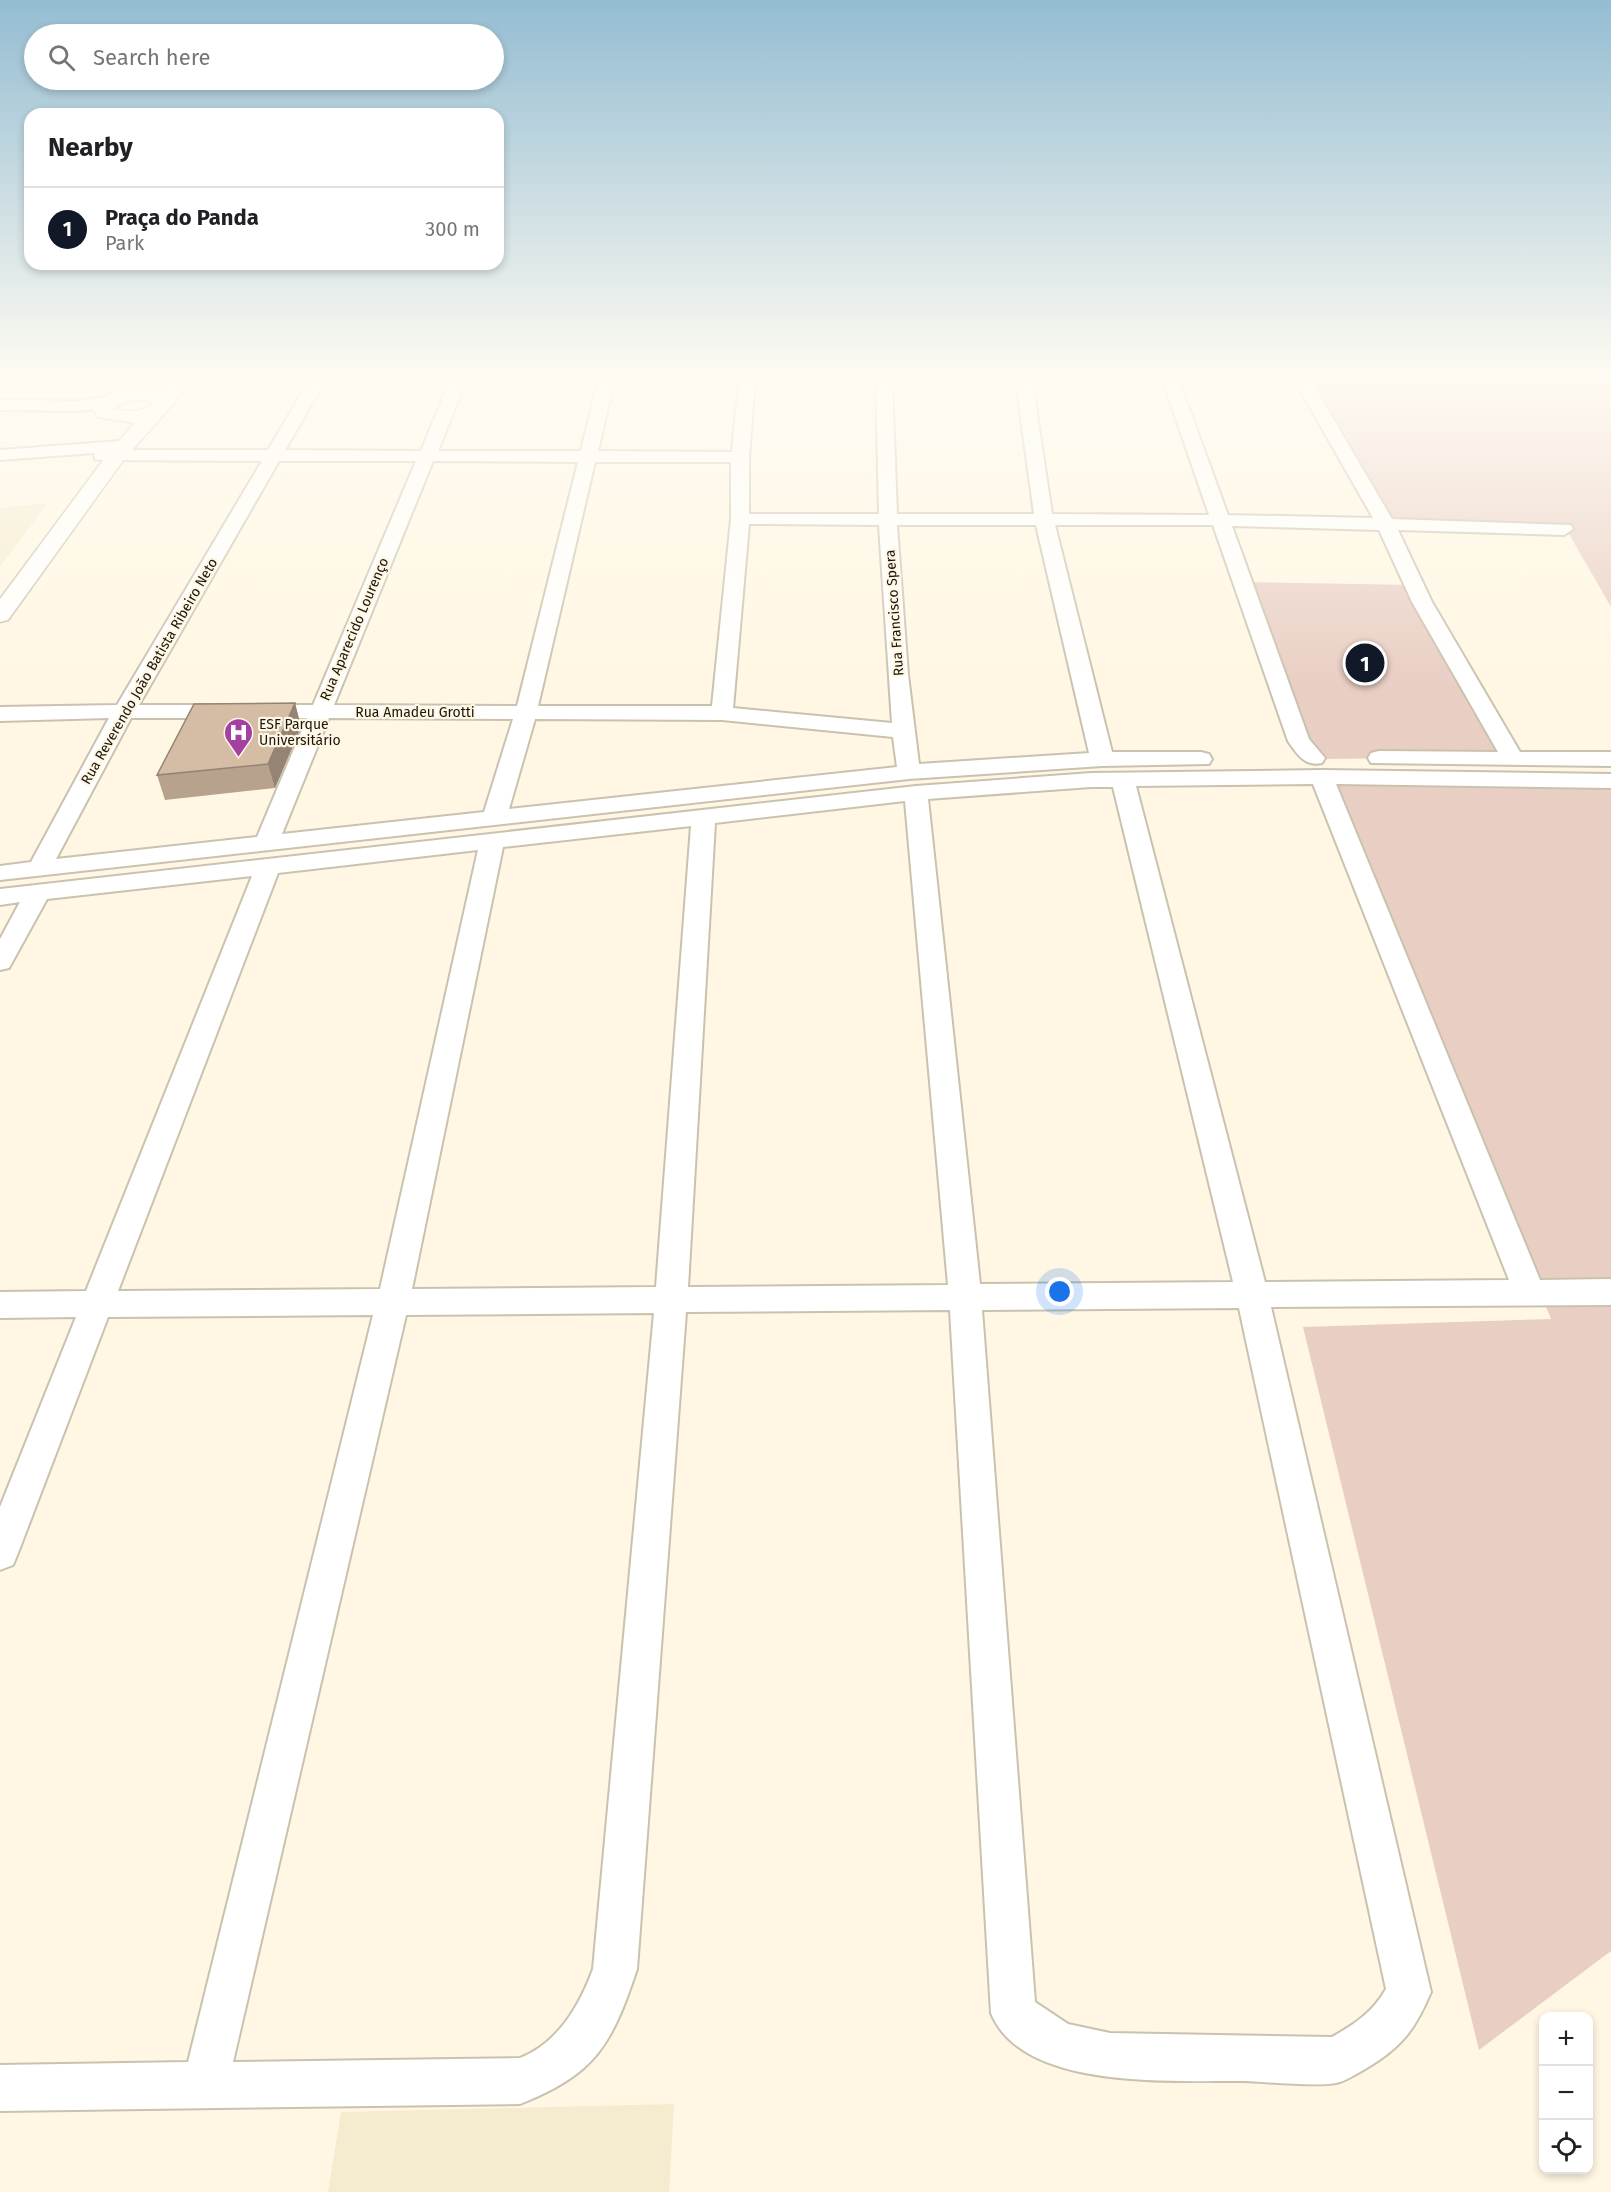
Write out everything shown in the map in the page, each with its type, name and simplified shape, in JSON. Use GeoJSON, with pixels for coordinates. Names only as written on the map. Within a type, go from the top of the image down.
{"type":"FeatureCollection","features":[{"type":"Feature","properties":{"kind":"main road"},"geometry":{"type":"LineString","coordinates":[[0,582],[85,483]]}},
{"type":"Feature","properties":{"kind":"main road"},"geometry":{"type":"LineString","coordinates":[[0,615],[91,483]]}},
{"type":"Feature","properties":{"kind":"street","name":"Rua Reverendo João Batista Ribeiro Neto"},"geometry":{"type":"LineString","coordinates":[[0,962],[38,881],[124,711],[257,483]]}},
{"type":"Feature","properties":{"kind":"street","name":"Rua Aparecido Lourenço"},"geometry":{"type":"LineString","coordinates":[[0,1553],[99,1304],[320,711],[415,483]]}},
{"type":"Feature","properties":{"kind":"street"},"geometry":{"type":"LineString","coordinates":[[205,2085],[393,1301],[493,830],[526,713],[582,483]]}},
{"type":"Feature","properties":{"kind":"street"},"geometry":{"type":"LineString","coordinates":[[722,713],[740,519],[740,483]]}},
{"type":"Feature","properties":{"kind":"street","name":"Rua Francisco Spera"},"geometry":{"type":"LineString","coordinates":[[886,483],[903,731],[912,783],[965,1296],[1013,2013],[1036,2031],[1061,2045],[1110,2056],[1336,2060],[1375,2038],[1395,2017],[1409,1992],[1252,1294]]}},
{"type":"Feature","properties":{"kind":"street"},"geometry":{"type":"LineString","coordinates":[[1039,483],[1044,519],[1102,759]]}},
{"type":"Feature","properties":{"kind":"street"},"geometry":{"type":"LineString","coordinates":[[1209,483],[1299,741],[1318,768],[1529,1291]]}},
{"type":"Feature","properties":{"kind":"street"},"geometry":{"type":"LineString","coordinates":[[1362,483],[1386,525],[1422,602],[1512,758]]}},
{"type":"Feature","properties":{"kind":"street"},"geometry":{"type":"LineString","coordinates":[[740,519],[1222,520],[1564,529]]}},
{"type":"Feature","properties":{"kind":"street","name":"Rua Amadeu Grotti"},"geometry":{"type":"LineString","coordinates":[[0,714],[124,711],[722,713],[903,731]]}},
{"type":"Feature","properties":{"kind":"street"},"geometry":{"type":"LineString","coordinates":[[493,830],[703,819],[912,783],[1123,780],[1512,758],[1611,759]]}},
{"type":"Feature","properties":{"kind":"street"},"geometry":{"type":"LineString","coordinates":[[0,897],[38,881],[912,783],[1102,759],[1611,781]]}},
{"type":"Feature","properties":{"kind":"street"},"geometry":{"type":"LineString","coordinates":[[1123,780],[1252,1294]]}},
{"type":"Feature","properties":{"kind":"street"},"geometry":{"type":"LineString","coordinates":[[0,2088],[520,2081],[552,2068],[567,2056],[595,2019],[603,2004],[615,1969],[671,1299],[703,819]]}},
{"type":"Feature","properties":{"kind":"street"},"geometry":{"type":"LineString","coordinates":[[0,873],[38,881]]}},
{"type":"Feature","properties":{"kind":"street"},"geometry":{"type":"LineString","coordinates":[[0,1305],[1611,1292]]}},
{"type":"Feature","properties":{"kind":"shaded area"},"geometry":{"type":"Polygon","coordinates":[[[1364,483],[1611,483],[1611,607],[1565,527],[1387,523],[1364,483]]]}},
{"type":"Feature","properties":{"kind":"shaded area"},"geometry":{"type":"Polygon","coordinates":[[[48,503],[0,567],[0,508],[48,503]]]}},
{"type":"Feature","properties":{"kind":"shaded area"},"geometry":{"type":"Polygon","coordinates":[[[1244,582],[1414,585],[1512,757],[1320,759],[1299,741],[1244,582]]]}},
{"type":"Feature","properties":{"kind":"shaded area"},"geometry":{"type":"Polygon","coordinates":[[[1331,778],[1611,783],[1611,1951],[1479,2050],[1303,1327],[1551,1319],[1331,778]]]}},
{"type":"Feature","properties":{"kind":"shaded area"},"geometry":{"type":"Polygon","coordinates":[[[674,2104],[669,2192],[328,2192],[341,2112],[674,2104]]]}},
{"type":"Feature","properties":{"kind":"building"},"geometry":{"type":"Polygon","coordinates":[[[295,703],[268,764],[157,775],[194,704],[295,703]]]}},
{"type":"Feature","properties":{"kind":"place","name":"Praça do Panda"},"geometry":{"type":"Point","coordinates":[1365,663]}},
{"type":"Feature","properties":{"kind":"place","name":"ESF Parque Universitário"},"geometry":{"type":"Point","coordinates":[238,758]}}]}
